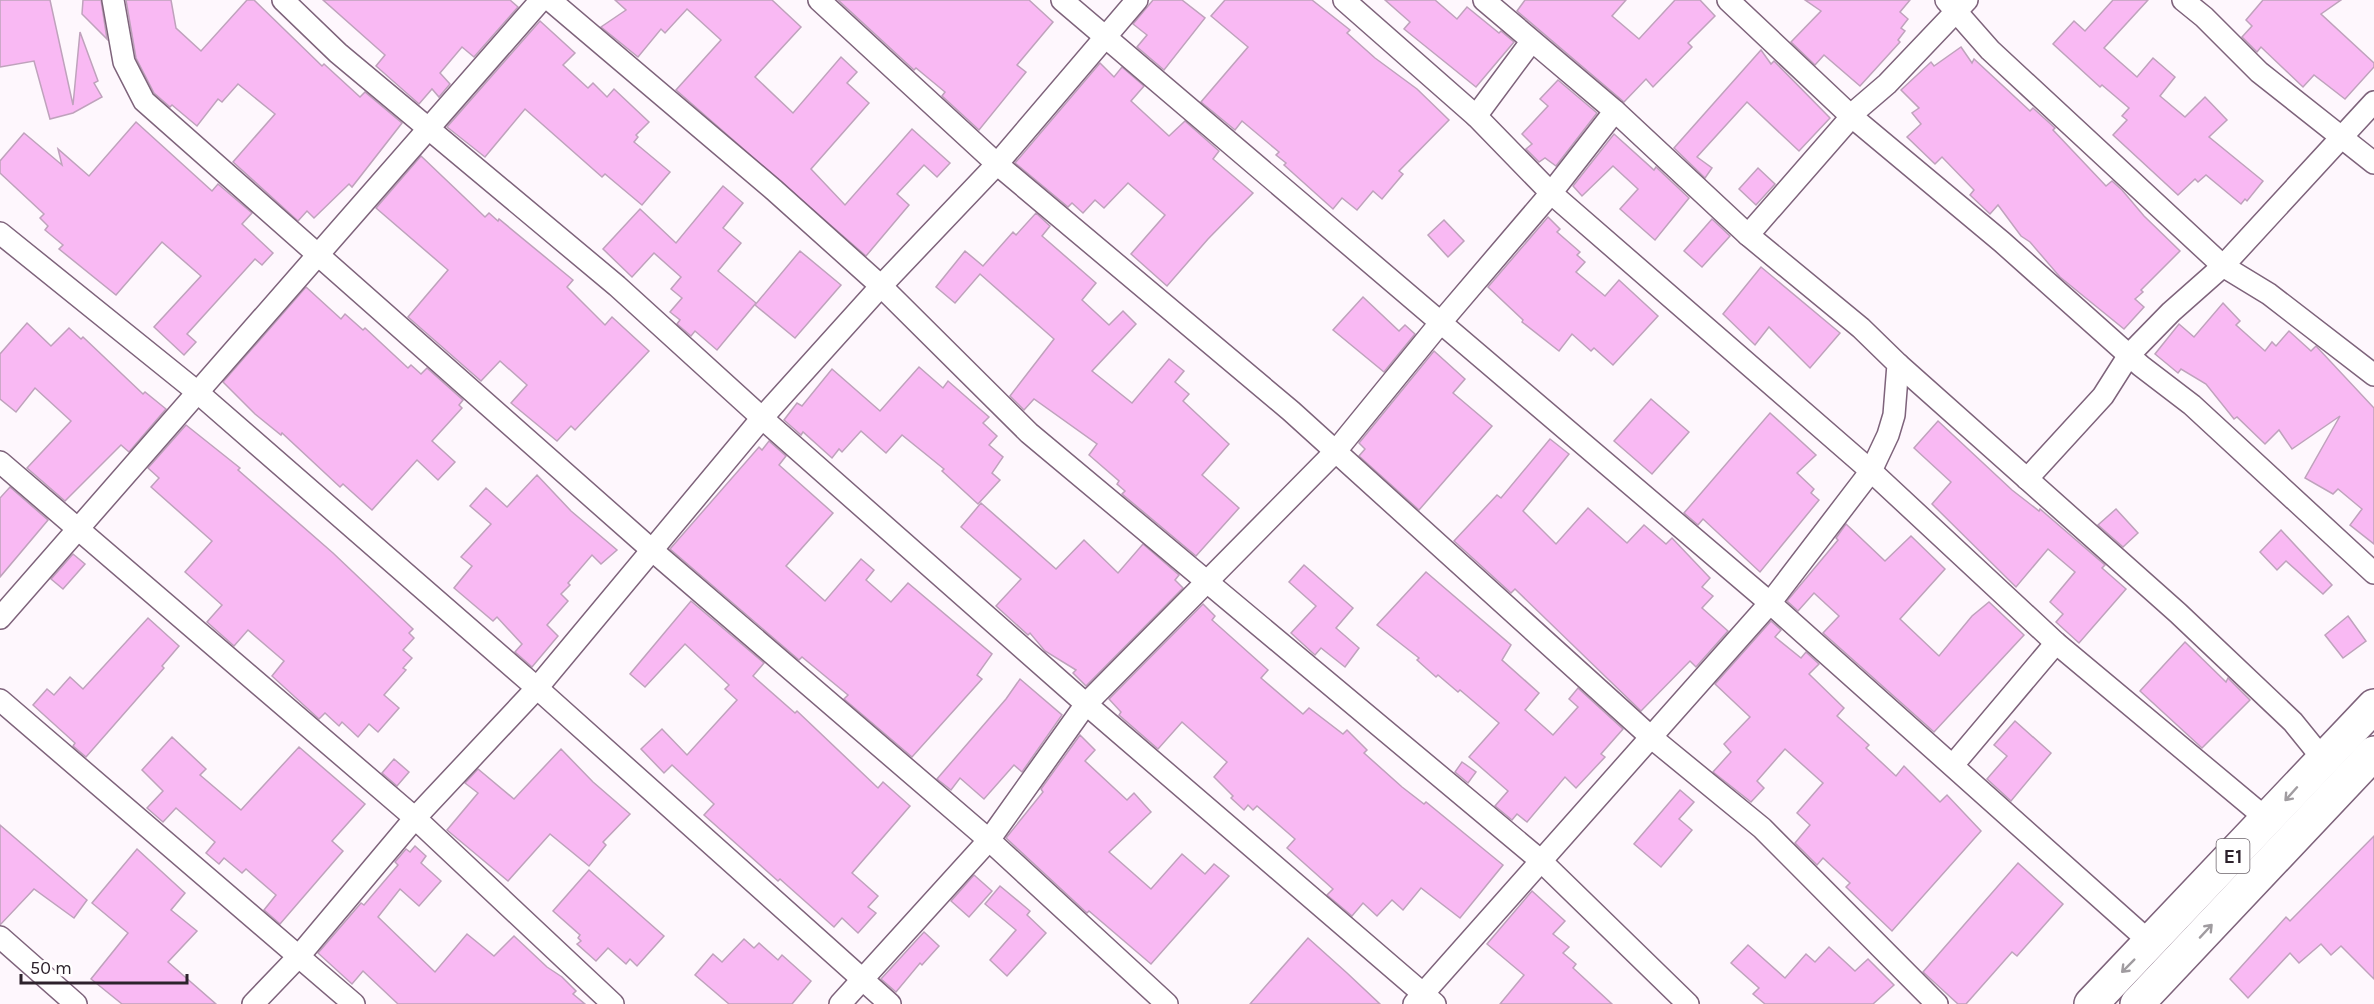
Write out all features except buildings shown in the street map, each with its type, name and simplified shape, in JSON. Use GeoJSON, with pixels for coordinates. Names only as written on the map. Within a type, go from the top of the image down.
{"type":"FeatureCollection","features":[{"type":"Feature","properties":{"kind":"highway","name":"E1"},"geometry":{"type":"LineString","coordinates":[[2091,1004],[2374,706]]}},
{"type":"Feature","properties":{"kind":"highway","name":"E1"},"geometry":{"type":"LineString","coordinates":[[2150,999],[2374,753]]}},
{"type":"Feature","properties":{"kind":"street"},"geometry":{"type":"LineString","coordinates":[[113,0],[124,62],[144,101],[319,252],[654,551],[989,840],[1167,1004]]}},
{"type":"Feature","properties":{"kind":"street"},"geometry":{"type":"LineString","coordinates":[[283,0],[338,53],[617,286],[762,418],[1424,1000],[1540,861],[1770,603],[1871,471],[1888,435],[1894,415],[1898,364]]}},
{"type":"Feature","properties":{"kind":"street"},"geometry":{"type":"LineString","coordinates":[[0,618],[196,391],[541,0]]}},
{"type":"Feature","properties":{"kind":"street"},"geometry":{"type":"LineString","coordinates":[[550,0],[774,190],[881,286],[1029,434],[1540,861],[1688,1004]]}},
{"type":"Feature","properties":{"kind":"street"},"geometry":{"type":"LineString","coordinates":[[819,0],[997,164],[1291,411],[1652,738],[1762,828],[1937,1004]]}},
{"type":"Feature","properties":{"kind":"street"},"geometry":{"type":"LineString","coordinates":[[1062,0],[1770,603],[2151,943]]}},
{"type":"Feature","properties":{"kind":"street"},"geometry":{"type":"LineString","coordinates":[[253,1004],[299,956],[415,818],[537,688],[654,551],[762,418],[881,286],[997,164],[1137,0]]}},
{"type":"Feature","properties":{"kind":"street"},"geometry":{"type":"LineString","coordinates":[[1344,0],[1476,116],[1551,193],[1871,471],[2056,644],[2268,820]]}},
{"type":"Feature","properties":{"kind":"street"},"geometry":{"type":"LineString","coordinates":[[1484,0],[1615,111],[1748,235],[1861,328],[1898,364],[2211,644],[2294,722],[2323,759]]}},
{"type":"Feature","properties":{"kind":"street"},"geometry":{"type":"LineString","coordinates":[[1728,0],[1851,116],[2002,242],[2129,355],[2192,405],[2374,573]]}},
{"type":"Feature","properties":{"kind":"street"},"geometry":{"type":"LineString","coordinates":[[2183,0],[2204,17],[2259,72],[2374,163]]}},
{"type":"Feature","properties":{"kind":"street"},"geometry":{"type":"LineString","coordinates":[[1748,235],[1783,198],[1851,116],[1957,4],[1990,50],[2223,267],[2269,294],[2374,375]]}},
{"type":"Feature","properties":{"kind":"street"},"geometry":{"type":"LineString","coordinates":[[1476,116],[1531,42]]}},
{"type":"Feature","properties":{"kind":"street"},"geometry":{"type":"LineString","coordinates":[[2027,479],[2103,396],[2129,355],[2171,312],[2223,267],[2374,102]]}},
{"type":"Feature","properties":{"kind":"street"},"geometry":{"type":"LineString","coordinates":[[840,1004],[989,840],[1086,704],[1335,452],[1441,322],[1551,193],[1615,111]]}},
{"type":"Feature","properties":{"kind":"street"},"geometry":{"type":"LineString","coordinates":[[0,233],[196,391],[537,688],[890,1004]]}},
{"type":"Feature","properties":{"kind":"street"},"geometry":{"type":"LineString","coordinates":[[0,462],[415,818],[613,1004]]}},
{"type":"Feature","properties":{"kind":"street"},"geometry":{"type":"LineString","coordinates":[[1953,765],[2056,644]]}},
{"type":"Feature","properties":{"kind":"street"},"geometry":{"type":"LineString","coordinates":[[0,700],[354,1004]]}},
{"type":"Feature","properties":{"kind":"street"},"geometry":{"type":"LineString","coordinates":[[0,937],[76,1004]]}}]}
